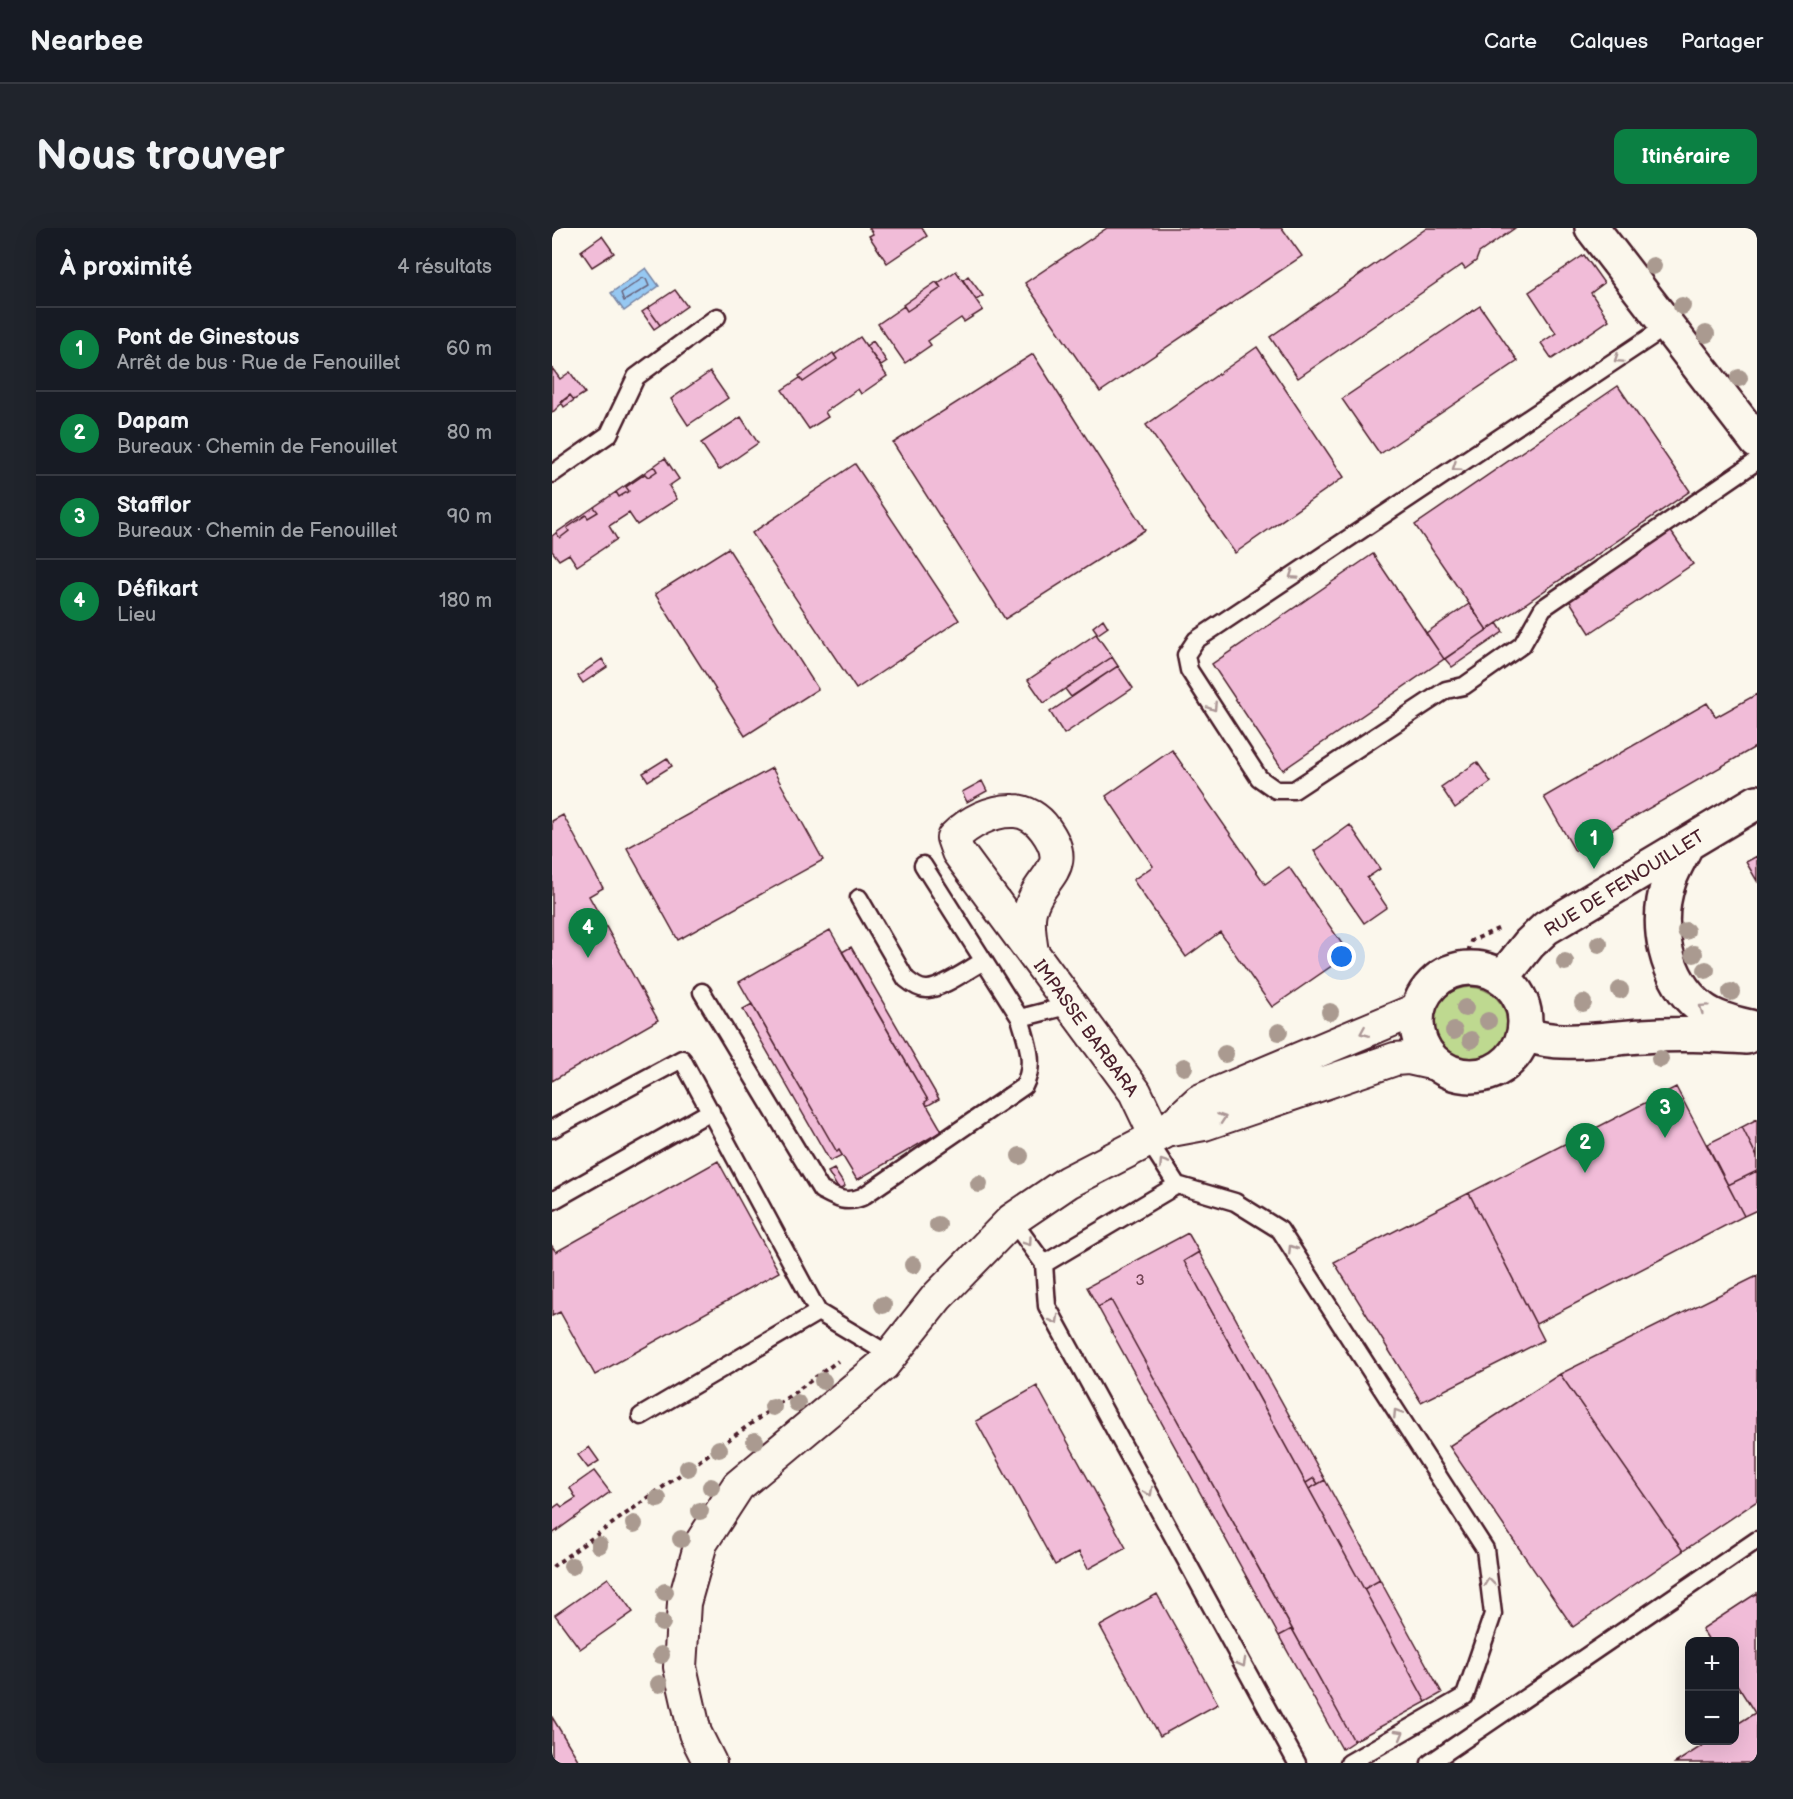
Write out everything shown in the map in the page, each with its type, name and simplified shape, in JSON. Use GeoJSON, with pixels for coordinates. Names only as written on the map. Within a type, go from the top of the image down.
{"type":"FeatureCollection","features":[{"type":"Feature","properties":{"kind":"street"},"geometry":{"type":"LineString","coordinates":[[1592,228],[1757,442]]}},
{"type":"Feature","properties":{"kind":"street","name":"RUE DE FENOUILLET"},"geometry":{"type":"LineString","coordinates":[[1502,978],[1529,944],[1546,928],[1757,802]]}},
{"type":"Feature","properties":{"kind":"street"},"geometry":{"type":"LineString","coordinates":[[1687,844],[1668,882],[1663,913],[1663,936],[1668,962],[1683,989],[1702,1009],[1731,1022],[1757,1029]]}},
{"type":"Feature","properties":{"kind":"street","name":"IMPASSE BARBARA"},"geometry":{"type":"LineString","coordinates":[[1032,952],[1135,1092],[1156,1136]]}},
{"type":"Feature","properties":{"kind":"street"},"geometry":{"type":"LineString","coordinates":[[1156,1136],[1204,1124],[1395,1059],[1408,1058],[1435,1064],[1463,1076],[1493,1072],[1509,1061],[1524,1034],[1525,1018],[1522,1002],[1514,989],[1502,978],[1480,969],[1456,970],[1429,987],[1418,1009],[1416,1021],[1421,1044],[1435,1064]]}},
{"type":"Feature","properties":{"kind":"street"},"geometry":{"type":"LineString","coordinates":[[710,1763],[695,1733],[680,1667],[684,1603],[701,1543],[738,1486],[890,1356],[937,1297],[1012,1220],[1068,1182],[1156,1136],[1199,1101],[1418,1009]]}},
{"type":"Feature","properties":{"kind":"street"},"geometry":{"type":"LineString","coordinates":[[1524,1034],[1562,1043],[1656,1035],[1700,1034],[1757,1038]]}},
{"type":"Feature","properties":{"kind":"lane"},"geometry":{"type":"LineString","coordinates":[[552,474],[609,434],[636,377],[717,317]]}},
{"type":"Feature","properties":{"kind":"lane"},"geometry":{"type":"LineString","coordinates":[[1667,326],[1196,640],[1186,656],[1189,670],[1259,778],[1276,790],[1294,790],[1446,690],[1464,686],[1522,645],[1543,608],[1757,461]]}},
{"type":"Feature","properties":{"kind":"lane"},"geometry":{"type":"LineString","coordinates":[[702,992],[820,1190],[838,1200],[851,1202],[862,1197],[1024,1086],[1030,1073],[1031,1059],[1020,1018],[922,865]]}},
{"type":"Feature","properties":{"kind":"lane"},"geometry":{"type":"LineString","coordinates":[[859,898],[906,979],[914,985],[927,989],[984,961]]}},
{"type":"Feature","properties":{"kind":"lane"},"geometry":{"type":"LineString","coordinates":[[1020,1018],[1071,1005]]}},
{"type":"Feature","properties":{"kind":"lane"},"geometry":{"type":"LineString","coordinates":[[552,1129],[682,1059],[818,1311],[890,1356]]}},
{"type":"Feature","properties":{"kind":"lane"},"geometry":{"type":"LineString","coordinates":[[552,1201],[711,1111]]}},
{"type":"Feature","properties":{"kind":"lane"},"geometry":{"type":"LineString","coordinates":[[1156,1136],[1177,1185]]}},
{"type":"Feature","properties":{"kind":"lane"},"geometry":{"type":"LineString","coordinates":[[1044,1264],[1177,1185],[1235,1202],[1280,1230],[1485,1549],[1493,1614],[1465,1696],[1349,1763]]}},
{"type":"Feature","properties":{"kind":"lane"},"geometry":{"type":"LineString","coordinates":[[1012,1220],[1044,1264],[1047,1306],[1297,1763]]}},
{"type":"Feature","properties":{"kind":"lane"},"geometry":{"type":"LineString","coordinates":[[641,1416],[818,1311]]}},
{"type":"Feature","properties":{"kind":"lane"},"geometry":{"type":"LineString","coordinates":[[1430,1763],[1757,1540]]}},
{"type":"Feature","properties":{"kind":"path"},"geometry":{"type":"LineString","coordinates":[[552,1567],[840,1359]]}},
{"type":"Feature","properties":{"kind":"green space"},"geometry":{"type":"Polygon","coordinates":[[[1470,987],[1484,990],[1496,998],[1504,1010],[1507,1024],[1504,1038],[1496,1050],[1484,1058],[1470,1061],[1456,1058],[1444,1050],[1436,1038],[1433,1024],[1436,1010],[1444,998],[1456,990],[1470,987]]]}},
{"type":"Feature","properties":{"kind":"water"},"geometry":{"type":"Polygon","coordinates":[[[646,268],[659,286],[624,311],[611,293],[646,268]]]}},
{"type":"Feature","properties":{"kind":"building"},"geometry":{"type":"Polygon","coordinates":[[[869,228],[922,228],[927,236],[887,263],[869,236],[873,234],[869,228]]]}},
{"type":"Feature","properties":{"kind":"building"},"geometry":{"type":"Polygon","coordinates":[[[1107,228],[1282,228],[1302,256],[1100,392],[1025,283],[1107,228]]]}},
{"type":"Feature","properties":{"kind":"building"},"geometry":{"type":"Polygon","coordinates":[[[1427,228],[1515,228],[1479,253],[1476,261],[1465,269],[1462,265],[1298,378],[1270,337],[1427,228]]]}},
{"type":"Feature","properties":{"kind":"building"},"geometry":{"type":"Polygon","coordinates":[[[602,236],[614,253],[592,267],[581,251],[602,236]]]}},
{"type":"Feature","properties":{"kind":"building"},"geometry":{"type":"Polygon","coordinates":[[[1584,255],[1604,283],[1591,293],[1609,320],[1552,359],[1541,343],[1556,333],[1529,292],[1584,255]]]}},
{"type":"Feature","properties":{"kind":"building"},"geometry":{"type":"Polygon","coordinates":[[[956,271],[983,310],[964,322],[961,318],[955,322],[928,341],[931,345],[905,363],[878,324],[904,306],[907,311],[941,288],[938,283],[956,271]]]}},
{"type":"Feature","properties":{"kind":"building"},"geometry":{"type":"Polygon","coordinates":[[[968,276],[983,296],[976,300],[963,280],[968,276]]]}},
{"type":"Feature","properties":{"kind":"building"},"geometry":{"type":"Polygon","coordinates":[[[936,282],[941,288],[907,311],[903,305],[936,282]]]}},
{"type":"Feature","properties":{"kind":"building"},"geometry":{"type":"Polygon","coordinates":[[[675,290],[687,306],[660,325],[648,308],[675,290]]]}},
{"type":"Feature","properties":{"kind":"building"},"geometry":{"type":"Polygon","coordinates":[[[1480,306],[1518,361],[1380,454],[1342,399],[1480,306]]]}},
{"type":"Feature","properties":{"kind":"building"},"geometry":{"type":"Polygon","coordinates":[[[648,308],[660,325],[654,329],[642,312],[648,308]]]}},
{"type":"Feature","properties":{"kind":"building"},"geometry":{"type":"Polygon","coordinates":[[[860,337],[887,376],[861,394],[858,389],[825,412],[828,417],[809,429],[782,390],[800,378],[803,382],[837,359],[834,355],[860,337]]]}},
{"type":"Feature","properties":{"kind":"building"},"geometry":{"type":"Polygon","coordinates":[[[873,341],[887,362],[881,366],[866,346],[873,341]]]}},
{"type":"Feature","properties":{"kind":"building"},"geometry":{"type":"Polygon","coordinates":[[[1257,347],[1344,477],[1235,553],[1146,425],[1257,347]]]}},
{"type":"Feature","properties":{"kind":"building"},"geometry":{"type":"Polygon","coordinates":[[[833,353],[837,359],[803,382],[799,376],[833,353]]]}},
{"type":"Feature","properties":{"kind":"building"},"geometry":{"type":"Polygon","coordinates":[[[1033,354],[1145,530],[1005,619],[893,443],[1033,354]]]}},
{"type":"Feature","properties":{"kind":"building"},"geometry":{"type":"Polygon","coordinates":[[[552,368],[560,379],[570,372],[585,393],[574,400],[570,395],[552,413],[552,368]]]}},
{"type":"Feature","properties":{"kind":"building"},"geometry":{"type":"Polygon","coordinates":[[[710,372],[728,398],[688,425],[671,399],[710,372]]]}},
{"type":"Feature","properties":{"kind":"building"},"geometry":{"type":"Polygon","coordinates":[[[1618,386],[1690,491],[1487,630],[1415,525],[1618,386]]]}},
{"type":"Feature","properties":{"kind":"building"},"geometry":{"type":"Polygon","coordinates":[[[570,395],[574,400],[564,407],[561,402],[570,395]]]}},
{"type":"Feature","properties":{"kind":"building"},"geometry":{"type":"Polygon","coordinates":[[[741,417],[758,443],[719,470],[701,443],[741,417]]]}},
{"type":"Feature","properties":{"kind":"building"},"geometry":{"type":"Polygon","coordinates":[[[665,458],[679,479],[669,486],[677,499],[637,525],[629,513],[609,526],[617,539],[577,566],[569,554],[559,560],[552,551],[552,536],[556,533],[560,538],[569,531],[567,528],[586,515],[588,518],[598,512],[594,507],[616,492],[619,497],[629,491],[626,487],[645,474],[648,477],[657,471],[654,466],[665,458]]]}},
{"type":"Feature","properties":{"kind":"building"},"geometry":{"type":"Polygon","coordinates":[[[855,464],[959,620],[856,689],[752,533],[855,464]]]}},
{"type":"Feature","properties":{"kind":"building"},"geometry":{"type":"Polygon","coordinates":[[[654,466],[657,471],[648,477],[645,474],[626,487],[629,491],[619,497],[616,492],[654,466]]]}},
{"type":"Feature","properties":{"kind":"building"},"geometry":{"type":"Polygon","coordinates":[[[594,507],[598,512],[588,518],[586,515],[567,528],[569,531],[560,538],[556,533],[594,507]]]}},
{"type":"Feature","properties":{"kind":"building"},"geometry":{"type":"Polygon","coordinates":[[[1670,530],[1693,564],[1590,633],[1569,600],[1670,530]]]}},
{"type":"Feature","properties":{"kind":"building"},"geometry":{"type":"Polygon","coordinates":[[[728,548],[818,689],[745,736],[655,594],[728,548]]]}},
{"type":"Feature","properties":{"kind":"building"},"geometry":{"type":"Polygon","coordinates":[[[1373,554],[1444,659],[1283,770],[1212,664],[1373,554]]]}},
{"type":"Feature","properties":{"kind":"building"},"geometry":{"type":"Polygon","coordinates":[[[1469,604],[1487,630],[1444,659],[1426,633],[1469,604]]]}},
{"type":"Feature","properties":{"kind":"building"},"geometry":{"type":"Polygon","coordinates":[[[1103,619],[1108,627],[1098,634],[1093,627],[1103,619]]]}},
{"type":"Feature","properties":{"kind":"building"},"geometry":{"type":"Polygon","coordinates":[[[1497,623],[1503,632],[1452,667],[1445,659],[1497,623]]]}},
{"type":"Feature","properties":{"kind":"building"},"geometry":{"type":"Polygon","coordinates":[[[1096,634],[1112,657],[1044,703],[1028,680],[1096,634]]]}},
{"type":"Feature","properties":{"kind":"building"},"geometry":{"type":"Polygon","coordinates":[[[1112,657],[1118,666],[1071,697],[1065,689],[1112,657]]]}},
{"type":"Feature","properties":{"kind":"building"},"geometry":{"type":"Polygon","coordinates":[[[602,659],[607,667],[583,683],[578,676],[602,659]]]}},
{"type":"Feature","properties":{"kind":"building"},"geometry":{"type":"Polygon","coordinates":[[[1118,666],[1133,688],[1064,734],[1050,712],[1118,666]]]}},
{"type":"Feature","properties":{"kind":"building"},"geometry":{"type":"Polygon","coordinates":[[[1757,694],[1757,746],[1575,851],[1544,797],[1707,703],[1716,717],[1757,694]]]}},
{"type":"Feature","properties":{"kind":"building"},"geometry":{"type":"Polygon","coordinates":[[[1172,750],[1265,884],[1289,867],[1349,954],[1272,1007],[1220,932],[1186,957],[1133,880],[1153,866],[1106,796],[1172,750]]]}},
{"type":"Feature","properties":{"kind":"building"},"geometry":{"type":"Polygon","coordinates":[[[667,758],[672,766],[648,781],[643,773],[667,758]]]}},
{"type":"Feature","properties":{"kind":"building"},"geometry":{"type":"Polygon","coordinates":[[[1477,762],[1491,782],[1455,808],[1441,787],[1477,762]]]}},
{"type":"Feature","properties":{"kind":"building"},"geometry":{"type":"Polygon","coordinates":[[[772,768],[823,860],[678,940],[627,848],[772,768]]]}},
{"type":"Feature","properties":{"kind":"building"},"geometry":{"type":"Polygon","coordinates":[[[982,781],[987,791],[967,802],[962,792],[982,781]]]}},
{"type":"Feature","properties":{"kind":"building"},"geometry":{"type":"Polygon","coordinates":[[[563,815],[603,888],[589,896],[658,1020],[552,1081],[552,821],[563,815]]]}},
{"type":"Feature","properties":{"kind":"building"},"geometry":{"type":"Polygon","coordinates":[[[1350,825],[1380,869],[1367,878],[1387,907],[1364,923],[1314,851],[1350,825]]]}},
{"type":"Feature","properties":{"kind":"building"},"geometry":{"type":"Polygon","coordinates":[[[1757,856],[1757,881],[1746,862],[1757,856]]]}},
{"type":"Feature","properties":{"kind":"building"},"geometry":{"type":"Polygon","coordinates":[[[830,930],[928,1100],[925,1102],[942,1131],[857,1180],[839,1150],[837,1152],[739,982],[830,930]]]}},
{"type":"Feature","properties":{"kind":"building"},"geometry":{"type":"Polygon","coordinates":[[[851,947],[939,1099],[927,1106],[925,1102],[928,1100],[842,952],[851,947]]]}},
{"type":"Feature","properties":{"kind":"building"},"geometry":{"type":"Polygon","coordinates":[[[752,1004],[837,1152],[839,1150],[842,1155],[830,1161],[743,1009],[752,1004]]]}},
{"type":"Feature","properties":{"kind":"building"},"geometry":{"type":"Polygon","coordinates":[[[1676,1087],[1744,1216],[1536,1324],[1469,1193],[1676,1087]]]}},
{"type":"Feature","properties":{"kind":"building"},"geometry":{"type":"Polygon","coordinates":[[[1757,1119],[1757,1157],[1742,1127],[1757,1119]]]}},
{"type":"Feature","properties":{"kind":"building"},"geometry":{"type":"Polygon","coordinates":[[[1742,1127],[1757,1157],[1757,1171],[1728,1185],[1707,1144],[1742,1127]]]}},
{"type":"Feature","properties":{"kind":"building"},"geometry":{"type":"Polygon","coordinates":[[[718,1161],[779,1272],[595,1375],[560,1312],[552,1316],[552,1246],[556,1252],[718,1161]]]}},
{"type":"Feature","properties":{"kind":"building"},"geometry":{"type":"Polygon","coordinates":[[[834,1169],[845,1186],[839,1190],[828,1172],[834,1169]]]}},
{"type":"Feature","properties":{"kind":"building"},"geometry":{"type":"Polygon","coordinates":[[[1757,1171],[1757,1210],[1744,1216],[1728,1185],[1757,1171]]]}},
{"type":"Feature","properties":{"kind":"building"},"geometry":{"type":"Polygon","coordinates":[[[1469,1193],[1544,1340],[1421,1402],[1334,1262],[1469,1193]]]}},
{"type":"Feature","properties":{"kind":"building"},"geometry":{"type":"Polygon","coordinates":[[[1188,1233],[1199,1252],[1184,1261],[1426,1702],[1354,1741],[1111,1300],[1098,1307],[1087,1287],[1188,1233]]]}},
{"type":"Feature","properties":{"kind":"building"},"geometry":{"type":"Polygon","coordinates":[[[1199,1252],[1325,1480],[1318,1484],[1314,1478],[1306,1483],[1184,1261],[1199,1252]]]}},
{"type":"Feature","properties":{"kind":"building"},"geometry":{"type":"Polygon","coordinates":[[[1757,1276],[1757,1501],[1683,1551],[1560,1374],[1757,1276]]]}},
{"type":"Feature","properties":{"kind":"building"},"geometry":{"type":"Polygon","coordinates":[[[1111,1300],[1292,1629],[1279,1636],[1098,1307],[1111,1300]]]}},
{"type":"Feature","properties":{"kind":"building"},"geometry":{"type":"Polygon","coordinates":[[[1560,1374],[1683,1551],[1573,1627],[1449,1446],[1560,1374]]]}},
{"type":"Feature","properties":{"kind":"building"},"geometry":{"type":"Polygon","coordinates":[[[1037,1386],[1126,1548],[1088,1569],[1079,1552],[1055,1565],[976,1421],[1037,1386]]]}},
{"type":"Feature","properties":{"kind":"building"},"geometry":{"type":"Polygon","coordinates":[[[589,1447],[599,1461],[588,1468],[578,1455],[589,1447]]]}},
{"type":"Feature","properties":{"kind":"building"},"geometry":{"type":"Polygon","coordinates":[[[594,1471],[610,1492],[552,1534],[552,1509],[559,1504],[562,1507],[576,1498],[570,1488],[594,1471]]]}},
{"type":"Feature","properties":{"kind":"building"},"geometry":{"type":"Polygon","coordinates":[[[1314,1478],[1318,1484],[1309,1489],[1306,1483],[1314,1478]]]}},
{"type":"Feature","properties":{"kind":"building"},"geometry":{"type":"Polygon","coordinates":[[[1325,1480],[1380,1580],[1364,1589],[1309,1489],[1325,1480]]]}},
{"type":"Feature","properties":{"kind":"building"},"geometry":{"type":"Polygon","coordinates":[[[608,1578],[633,1612],[580,1649],[555,1615],[608,1578]]]}},
{"type":"Feature","properties":{"kind":"building"},"geometry":{"type":"Polygon","coordinates":[[[1380,1580],[1442,1693],[1426,1702],[1364,1589],[1380,1580]]]}},
{"type":"Feature","properties":{"kind":"building"},"geometry":{"type":"Polygon","coordinates":[[[1757,1593],[1757,1763],[1675,1763],[1703,1745],[1739,1745],[1739,1723],[1755,1713],[1739,1688],[1739,1637],[1707,1637],[1702,1629],[1757,1593]]]}},
{"type":"Feature","properties":{"kind":"building"},"geometry":{"type":"Polygon","coordinates":[[[1157,1594],[1218,1704],[1160,1736],[1100,1626],[1157,1594]]]}},
{"type":"Feature","properties":{"kind":"building"},"geometry":{"type":"Polygon","coordinates":[[[1292,1629],[1354,1741],[1342,1749],[1279,1636],[1292,1629]]]}},
{"type":"Feature","properties":{"kind":"building"},"geometry":{"type":"Polygon","coordinates":[[[552,1717],[580,1763],[552,1763],[552,1717]]]}},
{"type":"Feature","properties":{"kind":"place","name":"Pont de Ginestous"},"geometry":{"type":"Point","coordinates":[1594,869]}},
{"type":"Feature","properties":{"kind":"place","name":"Défikart"},"geometry":{"type":"Point","coordinates":[588,958]}},
{"type":"Feature","properties":{"kind":"place","name":"Stafflor"},"geometry":{"type":"Point","coordinates":[1665,1138]}},
{"type":"Feature","properties":{"kind":"place","name":"Dapam"},"geometry":{"type":"Point","coordinates":[1585,1173]}}]}
